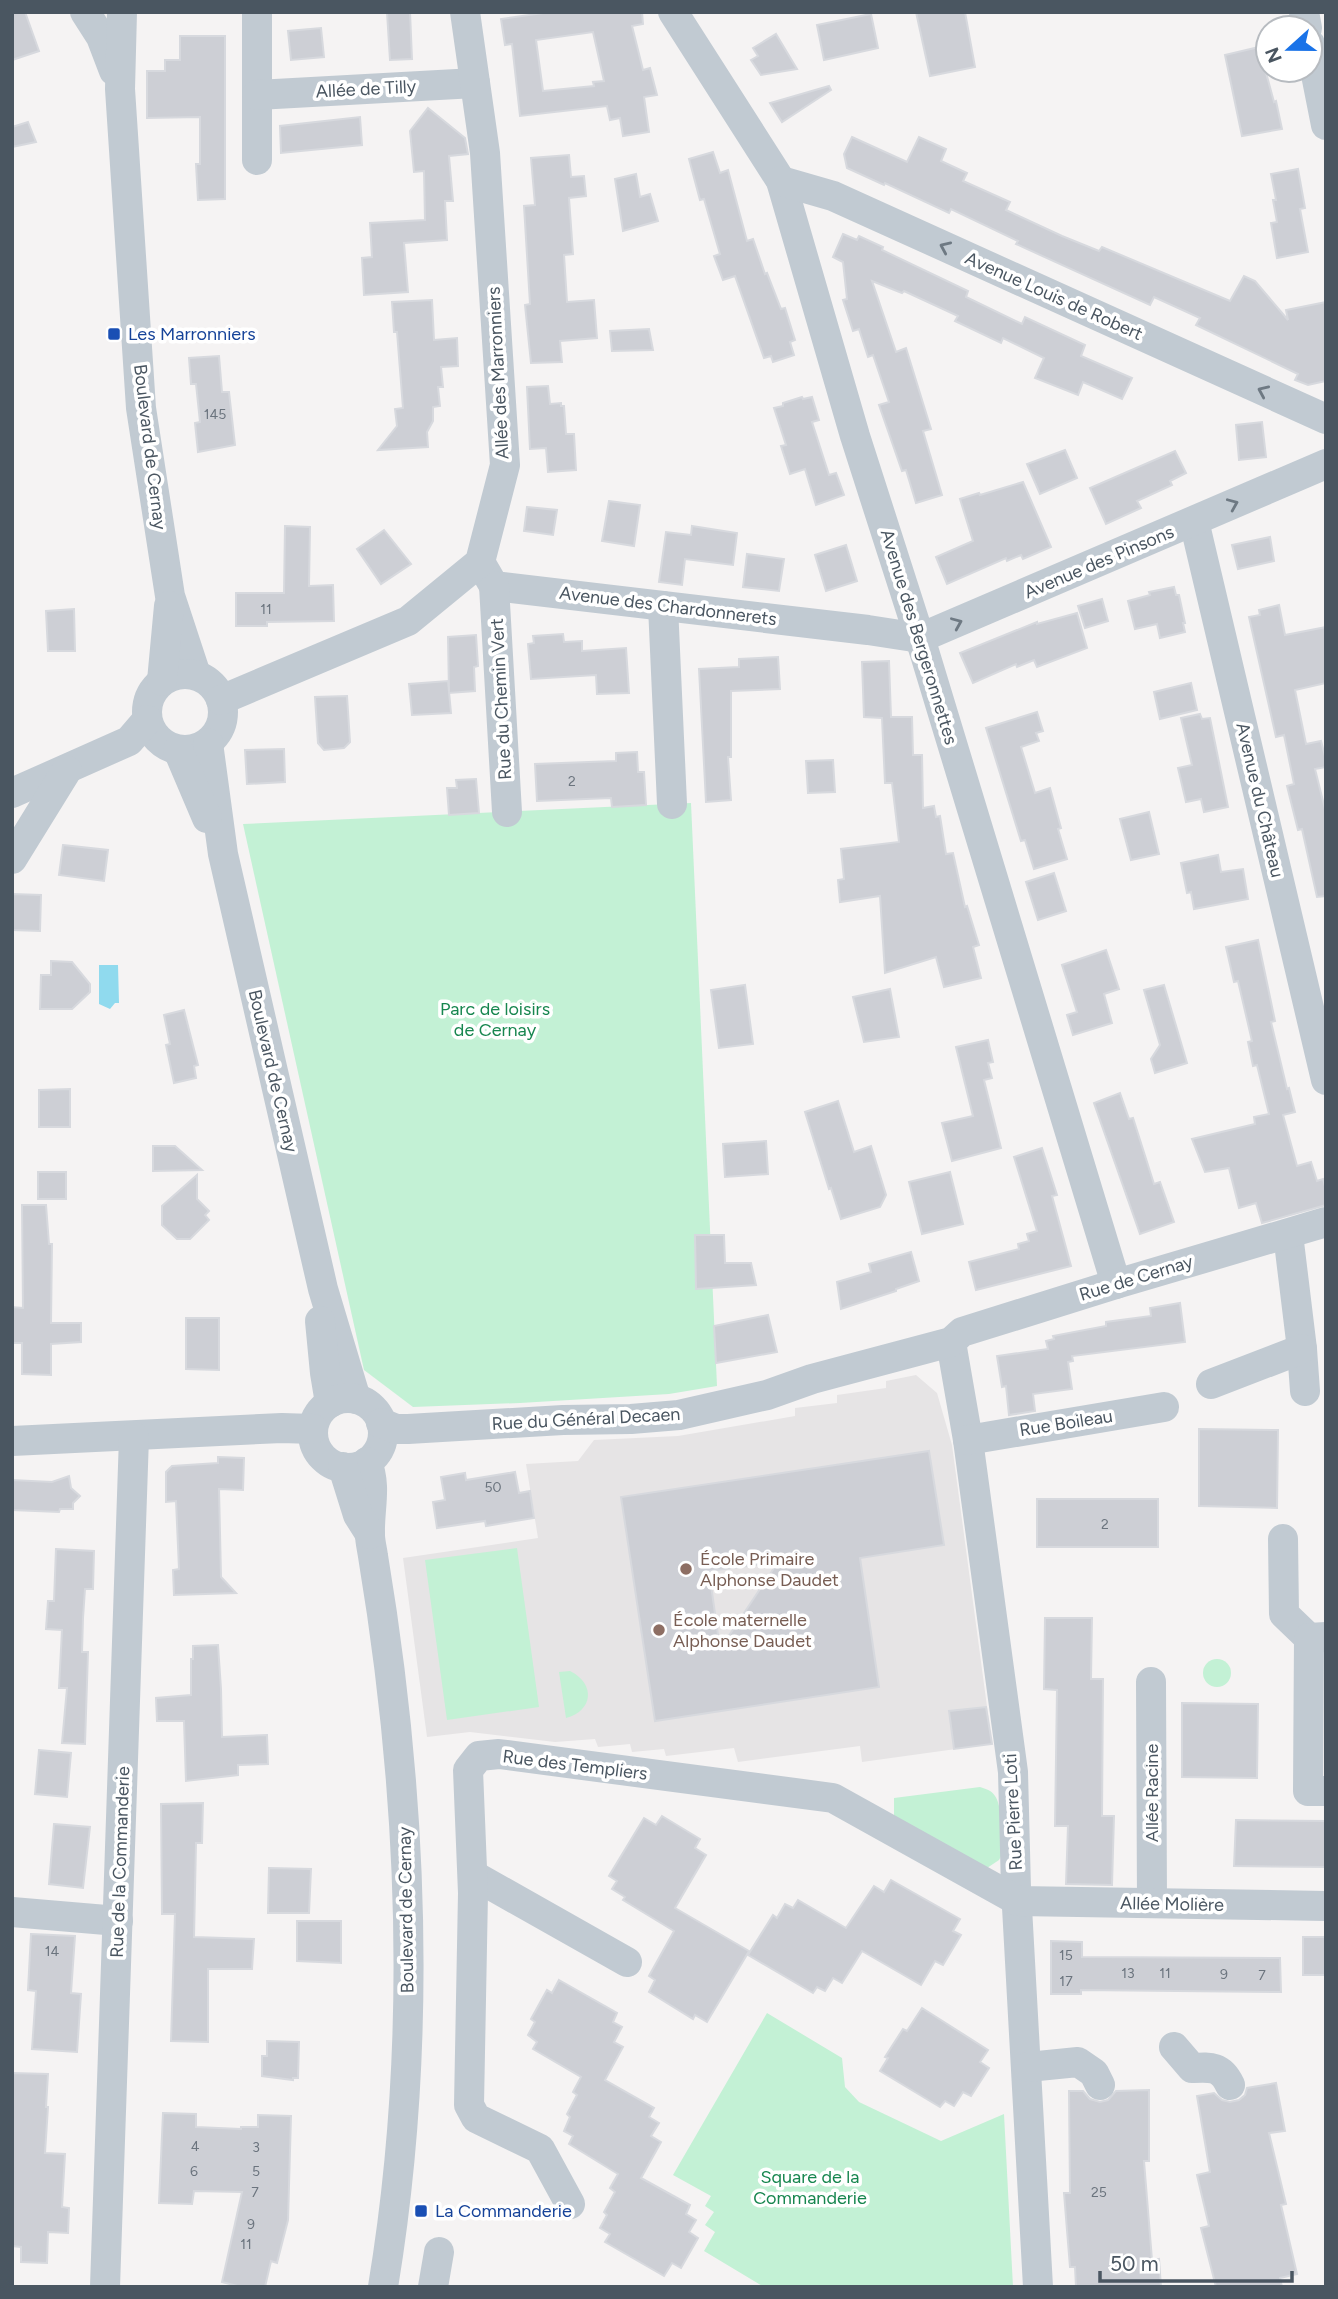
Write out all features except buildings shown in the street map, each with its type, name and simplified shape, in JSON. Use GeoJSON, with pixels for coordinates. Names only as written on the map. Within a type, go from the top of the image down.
{"type":"FeatureCollection","features":[{"type":"Feature","properties":{"kind":"street","name":"Boulevard de Cernay"},"geometry":{"type":"LineString","coordinates":[[85,12],[101,37],[120,89]]}},
{"type":"Feature","properties":{"kind":"street","name":"Boulevard de Cernay"},"geometry":{"type":"LineString","coordinates":[[121,12],[120,89],[141,408],[170,596],[196,675]]}},
{"type":"Feature","properties":{"kind":"street"},"geometry":{"type":"LineString","coordinates":[[257,12],[257,160]]}},
{"type":"Feature","properties":{"kind":"street","name":"Allée des Marronniers"},"geometry":{"type":"LineString","coordinates":[[465,12],[485,153],[505,465],[487,574]]}},
{"type":"Feature","properties":{"kind":"street","name":"Avenue des Bergeronnettes"},"geometry":{"type":"LineString","coordinates":[[673,12],[780,181],[855,436],[920,638],[1116,1284]]}},
{"type":"Feature","properties":{"kind":"street","name":"Allée de Tilly"},"geometry":{"type":"LineString","coordinates":[[257,95],[475,83]]}},
{"type":"Feature","properties":{"kind":"street"},"geometry":{"type":"LineString","coordinates":[[1318,84],[1326,125]]}},
{"type":"Feature","properties":{"kind":"street","name":"Avenue Louis de Robert"},"geometry":{"type":"LineString","coordinates":[[780,181],[833,196],[1326,419]]}},
{"type":"Feature","properties":{"kind":"street","name":"Avenue des Pinsons"},"geometry":{"type":"LineString","coordinates":[[920,638],[1326,464]]}},
{"type":"Feature","properties":{"kind":"street","name":"Avenue du Château"},"geometry":{"type":"LineString","coordinates":[[1194,521],[1326,1080]]}},
{"type":"Feature","properties":{"kind":"street"},"geometry":{"type":"LineString","coordinates":[[221,700],[408,621],[487,574]]}},
{"type":"Feature","properties":{"kind":"street","name":"Avenue des Chardonnerets"},"geometry":{"type":"LineString","coordinates":[[487,574],[663,606],[920,638]]}},
{"type":"Feature","properties":{"kind":"street","name":"Rue du Chemin Vert"},"geometry":{"type":"LineString","coordinates":[[487,574],[507,812]]}},
{"type":"Feature","properties":{"kind":"street","name":"Boulevard de Cernay"},"geometry":{"type":"LineString","coordinates":[[162,681],[170,596]]}},
{"type":"Feature","properties":{"kind":"street"},"geometry":{"type":"LineString","coordinates":[[663,606],[672,804]]}},
{"type":"Feature","properties":{"kind":"street"},"geometry":{"type":"LineString","coordinates":[[12,793],[153,738],[188,751],[208,743],[216,735],[223,712],[221,700],[212,685],[196,675],[178,674],[162,681],[149,698],[146,709],[153,738]]}},
{"type":"Feature","properties":{"kind":"street","name":"Boulevard de Cernay"},"geometry":{"type":"LineString","coordinates":[[153,738],[223,854]]}},
{"type":"Feature","properties":{"kind":"street","name":"Boulevard de Cernay"},"geometry":{"type":"LineString","coordinates":[[208,743],[223,854],[323,1289],[343,1401]]}},
{"type":"Feature","properties":{"kind":"street"},"geometry":{"type":"LineString","coordinates":[[12,859],[66,770]]}},
{"type":"Feature","properties":{"kind":"street","name":"Rue de Cernay"},"geometry":{"type":"LineString","coordinates":[[951,1342],[962,1332],[1326,1222]]}},
{"type":"Feature","properties":{"kind":"street"},"geometry":{"type":"LineString","coordinates":[[1288,1234],[1305,1391]]}},
{"type":"Feature","properties":{"kind":"street","name":"Rue du Général Decaen"},"geometry":{"type":"LineString","coordinates":[[381,1423],[396,1429],[408,1429],[679,1415],[767,1395],[825,1376],[951,1342]]}},
{"type":"Feature","properties":{"kind":"street","name":"Rue Pierre Loti"},"geometry":{"type":"LineString","coordinates":[[951,1342],[968,1440],[989,1657],[1013,1772],[1038,2287]]}},
{"type":"Feature","properties":{"kind":"street"},"geometry":{"type":"LineString","coordinates":[[1211,1384],[1302,1349]]}},
{"type":"Feature","properties":{"kind":"street"},"geometry":{"type":"LineString","coordinates":[[343,1401],[372,1408],[381,1423],[382,1440],[379,1448],[355,1464],[335,1465],[319,1452],[315,1444],[313,1429],[319,1414],[343,1401]]}},
{"type":"Feature","properties":{"kind":"street","name":"Rue Boileau"},"geometry":{"type":"LineString","coordinates":[[968,1440],[1164,1407]]}},
{"type":"Feature","properties":{"kind":"street"},"geometry":{"type":"LineString","coordinates":[[12,1441],[282,1428],[313,1429]]}},
{"type":"Feature","properties":{"kind":"street","name":"Rue de la Commanderie"},"geometry":{"type":"LineString","coordinates":[[105,2287],[134,1437]]}},
{"type":"Feature","properties":{"kind":"street","name":"Boulevard de Cernay"},"geometry":{"type":"LineString","coordinates":[[355,1464],[358,1515],[370,1535],[382,1610],[405,1828],[408,1973],[403,2119],[393,2221],[383,2287]]}},
{"type":"Feature","properties":{"kind":"street"},"geometry":{"type":"LineString","coordinates":[[1283,1539],[1284,1614],[1317,1637],[1308,1791],[1326,1791]]}},
{"type":"Feature","properties":{"kind":"street","name":"Allée Racine"},"geometry":{"type":"LineString","coordinates":[[1151,1682],[1152,1903]]}},
{"type":"Feature","properties":{"kind":"street","name":"Rue des Templiers"},"geometry":{"type":"LineString","coordinates":[[570,2204],[540,2149],[476,2118],[469,2105],[472,1875],[468,1770],[479,1756],[499,1754],[833,1798],[1018,1901]]}},
{"type":"Feature","properties":{"kind":"street"},"geometry":{"type":"LineString","coordinates":[[472,1875],[627,1962]]}},
{"type":"Feature","properties":{"kind":"street","name":"Allée Molière"},"geometry":{"type":"LineString","coordinates":[[1018,1901],[1326,1906]]}},
{"type":"Feature","properties":{"kind":"street"},"geometry":{"type":"LineString","coordinates":[[12,1912],[118,1921]]}},
{"type":"Feature","properties":{"kind":"street"},"geometry":{"type":"LineString","coordinates":[[1174,2047],[1192,2068],[1213,2067],[1226,2076],[1230,2085]]}},
{"type":"Feature","properties":{"kind":"street"},"geometry":{"type":"LineString","coordinates":[[1028,2067],[1079,2062],[1094,2073],[1100,2085]]}},
{"type":"Feature","properties":{"kind":"street"},"geometry":{"type":"LineString","coordinates":[[433,2287],[439,2252]]}},
{"type":"Feature","properties":{"kind":"shaded area","name":"École Primaire Alphonse Daudet"},"geometry":{"type":"Polygon","coordinates":[[[916,1375],[937,1393],[952,1445],[992,1744],[862,1762],[860,1746],[738,1762],[734,1748],[666,1756],[664,1749],[632,1752],[630,1744],[598,1747],[595,1739],[555,1742],[470,1732],[427,1737],[403,1558],[538,1538],[526,1464],[578,1461],[594,1440],[678,1436],[795,1416],[795,1408],[837,1403],[837,1395],[886,1388],[886,1381],[916,1375]]]}},
{"type":"Feature","properties":{"kind":"green space","name":"Parc de loisirs de Cernay"},"geometry":{"type":"Polygon","coordinates":[[[691,803],[717,1386],[669,1394],[413,1407],[364,1370],[243,824],[691,803]]]}},
{"type":"Feature","properties":{"kind":"green space"},"geometry":{"type":"Polygon","coordinates":[[[517,1548],[539,1707],[447,1720],[425,1560],[517,1548]]]}},
{"type":"Feature","properties":{"kind":"green space"},"geometry":{"type":"Polygon","coordinates":[[[1217,1659],[1227,1663],[1231,1673],[1227,1683],[1217,1687],[1207,1683],[1203,1673],[1207,1663],[1217,1659]]]}},
{"type":"Feature","properties":{"kind":"green space"},"geometry":{"type":"Polygon","coordinates":[[[570,1671],[584,1683],[588,1697],[582,1710],[566,1718],[559,1672],[570,1671]]]}},
{"type":"Feature","properties":{"kind":"green space"},"geometry":{"type":"Polygon","coordinates":[[[980,1787],[995,1796],[1000,1815],[1002,1854],[999,1860],[987,1868],[894,1822],[894,1798],[980,1787]]]}},
{"type":"Feature","properties":{"kind":"green space","name":"Square de la Commanderie"},"geometry":{"type":"Polygon","coordinates":[[[767,2013],[842,2058],[845,2087],[859,2102],[941,2141],[1004,2114],[1013,2287],[764,2287],[704,2251],[715,2232],[705,2225],[714,2212],[705,2206],[711,2196],[673,2175],[767,2013]]]}},
{"type":"Feature","properties":{"kind":"water"},"geometry":{"type":"Polygon","coordinates":[[[99,965],[118,965],[119,1003],[115,1003],[110,1009],[99,1004],[99,965]]]}},
{"type":"Feature","properties":{"kind":"place","name":"Les Marronniers"},"geometry":{"type":"Point","coordinates":[114,334]}},
{"type":"Feature","properties":{"kind":"place","name":"École Primaire Alphonse Daudet"},"geometry":{"type":"Point","coordinates":[686,1569]}},
{"type":"Feature","properties":{"kind":"place","name":"École maternelle Alphonse Daudet"},"geometry":{"type":"Point","coordinates":[659,1630]}},
{"type":"Feature","properties":{"kind":"place","name":"La Commanderie"},"geometry":{"type":"Point","coordinates":[421,2211]}}]}
